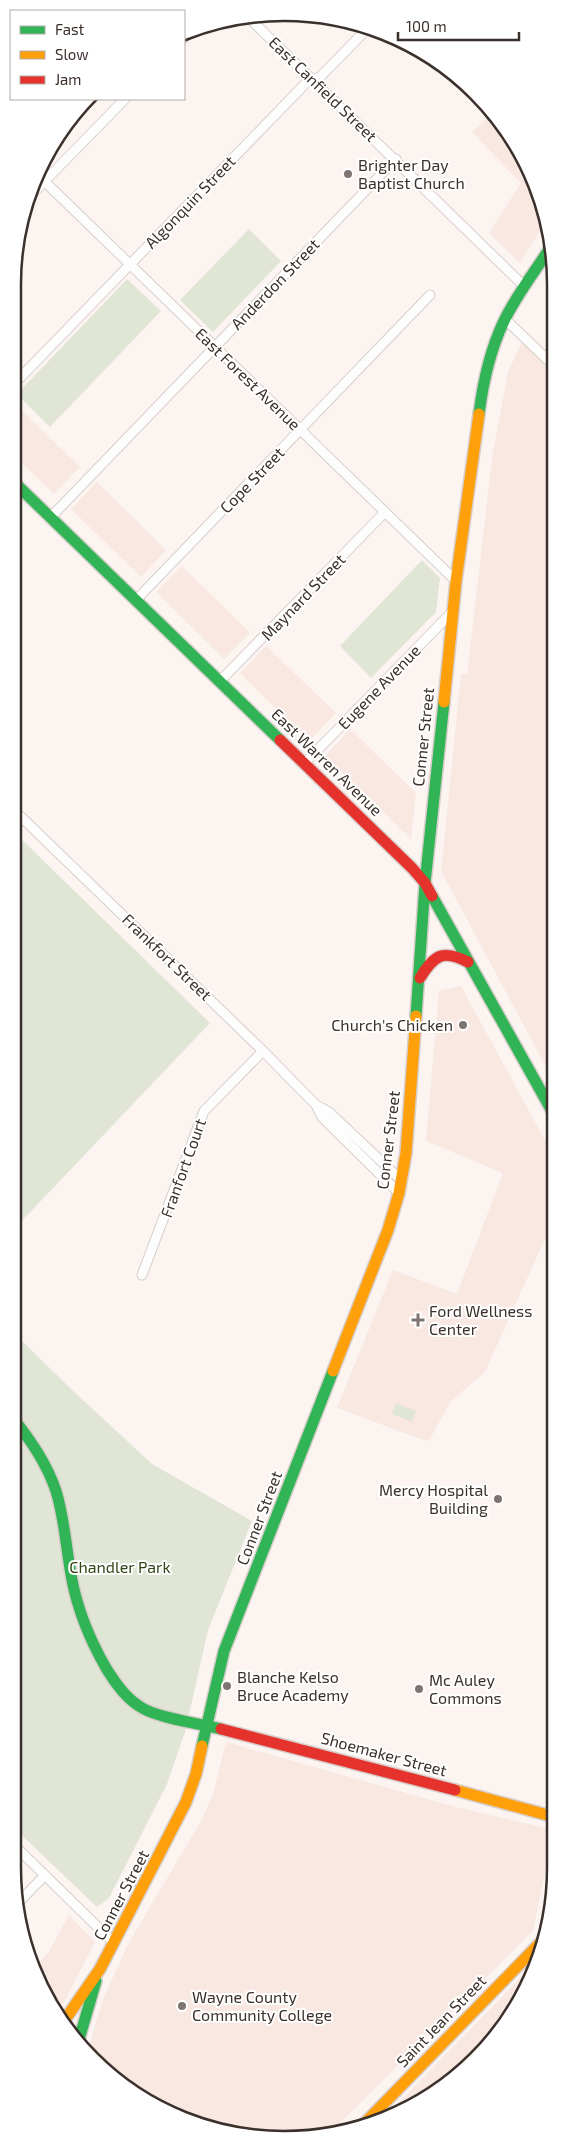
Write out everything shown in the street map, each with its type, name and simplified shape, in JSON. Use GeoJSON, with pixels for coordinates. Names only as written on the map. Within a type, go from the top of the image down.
{"type":"FeatureCollection","features":[{"type":"Feature","properties":{"kind":"main road","name":"Conner Street"},"geometry":{"type":"LineString","coordinates":[[67,2016],[100,1969],[184,1806],[196,1774],[224,1651],[388,1230],[400,1193],[406,1153],[424,883],[456,581],[483,382],[505,319],[545,256]]}},
{"type":"Feature","properties":{"kind":"main road","name":"East Warren Avenue"},"geometry":{"type":"LineString","coordinates":[[21,488],[412,868],[424,883],[547,1102]]}},
{"type":"Feature","properties":{"kind":"main road"},"geometry":{"type":"LineString","coordinates":[[418,982],[428,965],[441,955],[454,954],[468,962]]}},
{"type":"Feature","properties":{"kind":"main road","name":"Shoemaker Street"},"geometry":{"type":"LineString","coordinates":[[21,1429],[40,1457],[53,1485],[63,1522],[78,1604],[92,1642],[111,1675],[128,1699],[138,1707],[149,1712],[547,1815]]}},
{"type":"Feature","properties":{"kind":"main road","name":"Saint Jean Street"},"geometry":{"type":"LineString","coordinates":[[372,2116],[534,1949]]}},
{"type":"Feature","properties":{"kind":"main road"},"geometry":{"type":"LineString","coordinates":[[81,2034],[100,1969]]}},
{"type":"Feature","properties":{"kind":"street","name":"East Canfield Street"},"geometry":{"type":"LineString","coordinates":[[254,23],[526,287]]}},
{"type":"Feature","properties":{"kind":"street","name":"Algonquin Street"},"geometry":{"type":"LineString","coordinates":[[21,377],[307,82],[320,77],[363,33]]}},
{"type":"Feature","properties":{"kind":"street"},"geometry":{"type":"LineString","coordinates":[[44,177],[124,100]]}},
{"type":"Feature","properties":{"kind":"street","name":"Anderdon Street"},"geometry":{"type":"LineString","coordinates":[[51,517],[396,159]]}},
{"type":"Feature","properties":{"kind":"street","name":"East Forest Avenue"},"geometry":{"type":"LineString","coordinates":[[43,180],[456,581]]}},
{"type":"Feature","properties":{"kind":"street","name":"Cope Street"},"geometry":{"type":"LineString","coordinates":[[136,600],[430,296]]}},
{"type":"Feature","properties":{"kind":"street"},"geometry":{"type":"LineString","coordinates":[[505,319],[547,359]]}},
{"type":"Feature","properties":{"kind":"street","name":"Maynard Street"},"geometry":{"type":"LineString","coordinates":[[220,681],[385,512]]}},
{"type":"Feature","properties":{"kind":"street","name":"Eugene Avenue"},"geometry":{"type":"LineString","coordinates":[[305,763],[453,611]]}},
{"type":"Feature","properties":{"kind":"street","name":"Frankfort Street"},"geometry":{"type":"LineString","coordinates":[[21,817],[263,1051],[316,1105]]}},
{"type":"Feature","properties":{"kind":"street","name":"Franfort Court"},"geometry":{"type":"LineString","coordinates":[[142,1275],[204,1111],[263,1051]]}},
{"type":"Feature","properties":{"kind":"street"},"geometry":{"type":"LineString","coordinates":[[316,1105],[329,1112],[402,1181]]}},
{"type":"Feature","properties":{"kind":"street"},"geometry":{"type":"LineString","coordinates":[[316,1105],[322,1117],[400,1193]]}},
{"type":"Feature","properties":{"kind":"street"},"geometry":{"type":"LineString","coordinates":[[21,1852],[113,1942]]}},
{"type":"Feature","properties":{"kind":"street"},"geometry":{"type":"LineString","coordinates":[[23,1898],[45,1876]]}},
{"type":"Feature","properties":{"kind":"shaded area"},"geometry":{"type":"Polygon","coordinates":[[[487,118],[512,153],[527,183],[541,229],[520,263],[489,233],[521,183],[472,132],[487,118]]]}},
{"type":"Feature","properties":{"kind":"shaded area"},"geometry":{"type":"Polygon","coordinates":[[[524,337],[547,359],[547,1069],[441,871],[461,674],[467,675],[492,458],[508,372],[524,337]]]}},
{"type":"Feature","properties":{"kind":"shaded area"},"geometry":{"type":"Polygon","coordinates":[[[21,410],[80,467],[54,494],[21,462],[21,410]]]}},
{"type":"Feature","properties":{"kind":"shaded area"},"geometry":{"type":"Polygon","coordinates":[[[97,482],[166,550],[141,577],[71,509],[97,482]]]}},
{"type":"Feature","properties":{"kind":"shaded area"},"geometry":{"type":"Polygon","coordinates":[[[182,566],[250,633],[224,659],[156,592],[182,566]]]}},
{"type":"Feature","properties":{"kind":"shaded area"},"geometry":{"type":"Polygon","coordinates":[[[266,646],[336,713],[309,741],[240,673],[266,646]]]}},
{"type":"Feature","properties":{"kind":"shaded area"},"geometry":{"type":"Polygon","coordinates":[[[350,729],[416,793],[411,839],[325,756],[350,729]]]}},
{"type":"Feature","properties":{"kind":"shaded area"},"geometry":{"type":"Polygon","coordinates":[[[461,986],[547,1144],[547,1234],[485,1372],[450,1402],[430,1439],[426,1441],[337,1408],[393,1270],[457,1294],[503,1173],[426,1141],[439,991],[461,986]]]}},
{"type":"Feature","properties":{"kind":"shaded area"},"geometry":{"type":"Polygon","coordinates":[[[226,1742],[456,1807],[547,1828],[547,1861],[533,1931],[338,2125],[318,2129],[284,2131],[250,2129],[200,2117],[153,2096],[111,2066],[89,2045],[102,2002],[128,1944],[200,1823],[213,1795],[226,1742]]]}},
{"type":"Feature","properties":{"kind":"shaded area"},"geometry":{"type":"Polygon","coordinates":[[[69,1915],[95,1942],[60,2006],[39,1963],[48,1953],[69,1915]]]}},
{"type":"Feature","properties":{"kind":"shaded area"},"geometry":{"type":"Polygon","coordinates":[[[525,1973],[502,2014],[470,2054],[430,2086],[396,2106],[525,1973]]]}},
{"type":"Feature","properties":{"kind":"green space"},"geometry":{"type":"Polygon","coordinates":[[[249,229],[281,261],[213,332],[180,300],[249,229]]]}},
{"type":"Feature","properties":{"kind":"green space"},"geometry":{"type":"Polygon","coordinates":[[[127,279],[161,311],[50,427],[21,398],[21,390],[127,279]]]}},
{"type":"Feature","properties":{"kind":"green space"},"geometry":{"type":"Polygon","coordinates":[[[422,560],[440,578],[436,612],[371,678],[340,646],[422,560]]]}},
{"type":"Feature","properties":{"kind":"green space"},"geometry":{"type":"Polygon","coordinates":[[[21,839],[210,1023],[21,1222],[21,839]]]}},
{"type":"Feature","properties":{"kind":"green space","name":"Chandler Park"},"geometry":{"type":"Polygon","coordinates":[[[21,1340],[152,1464],[252,1521],[208,1630],[185,1732],[167,1784],[109,1898],[97,1907],[21,1835],[21,1340]]]}},
{"type":"Feature","properties":{"kind":"green space"},"geometry":{"type":"Polygon","coordinates":[[[396,1403],[416,1411],[412,1422],[392,1414],[396,1403]]]}},
{"type":"Feature","properties":{"kind":"traffic: fast"},"geometry":{"type":"LineString","coordinates":[[479,414],[488,366],[499,332],[515,301],[545,255]]}},
{"type":"Feature","properties":{"kind":"traffic: fast"},"geometry":{"type":"LineString","coordinates":[[21,489],[280,740]]}},
{"type":"Feature","properties":{"kind":"traffic: fast"},"geometry":{"type":"LineString","coordinates":[[416,1016],[425,883],[444,702]]}},
{"type":"Feature","properties":{"kind":"traffic: fast"},"geometry":{"type":"LineString","coordinates":[[432,896],[547,1102]]}},
{"type":"Feature","properties":{"kind":"traffic: fast"},"geometry":{"type":"LineString","coordinates":[[202,1746],[224,1651],[333,1371]]}},
{"type":"Feature","properties":{"kind":"traffic: fast"},"geometry":{"type":"LineString","coordinates":[[21,1429],[38,1453],[56,1491],[70,1569],[81,1614],[100,1657],[110,1674],[127,1696],[144,1709],[170,1718],[221,1729]]}},
{"type":"Feature","properties":{"kind":"traffic: fast"},"geometry":{"type":"LineString","coordinates":[[81,2034],[96,1981]]}},
{"type":"Feature","properties":{"kind":"traffic: slow"},"geometry":{"type":"LineString","coordinates":[[444,702],[456,581],[479,414]]}},
{"type":"Feature","properties":{"kind":"traffic: slow"},"geometry":{"type":"LineString","coordinates":[[333,1371],[388,1230],[399,1193],[406,1153],[416,1016]]}},
{"type":"Feature","properties":{"kind":"traffic: slow"},"geometry":{"type":"LineString","coordinates":[[67,2016],[100,1969],[186,1802],[196,1774],[202,1746]]}},
{"type":"Feature","properties":{"kind":"traffic: slow"},"geometry":{"type":"LineString","coordinates":[[455,1790],[547,1815]]}},
{"type":"Feature","properties":{"kind":"traffic: slow"},"geometry":{"type":"LineString","coordinates":[[372,2116],[534,1949]]}},
{"type":"Feature","properties":{"kind":"traffic: jam"},"geometry":{"type":"LineString","coordinates":[[280,740],[412,868],[425,883],[432,896]]}},
{"type":"Feature","properties":{"kind":"traffic: jam"},"geometry":{"type":"LineString","coordinates":[[420,978],[430,964],[440,956],[452,956],[468,962]]}},
{"type":"Feature","properties":{"kind":"traffic: jam"},"geometry":{"type":"LineString","coordinates":[[221,1729],[455,1790]]}},
{"type":"Feature","properties":{"kind":"place","name":"Brighter Day Baptist Church"},"geometry":{"type":"Point","coordinates":[348,174]}},
{"type":"Feature","properties":{"kind":"place","name":"Church's Chicken"},"geometry":{"type":"Point","coordinates":[463,1025]}},
{"type":"Feature","properties":{"kind":"place","name":"Ford Wellness Center"},"geometry":{"type":"Point","coordinates":[418,1320]}},
{"type":"Feature","properties":{"kind":"place","name":"Mercy Hospital Building"},"geometry":{"type":"Point","coordinates":[498,1499]}},
{"type":"Feature","properties":{"kind":"place","name":"Blanche Kelso Bruce Academy"},"geometry":{"type":"Point","coordinates":[227,1686]}},
{"type":"Feature","properties":{"kind":"place","name":"Mc Auley Commons"},"geometry":{"type":"Point","coordinates":[419,1689]}},
{"type":"Feature","properties":{"kind":"place","name":"Wayne County Community College"},"geometry":{"type":"Point","coordinates":[182,2006]}}]}
